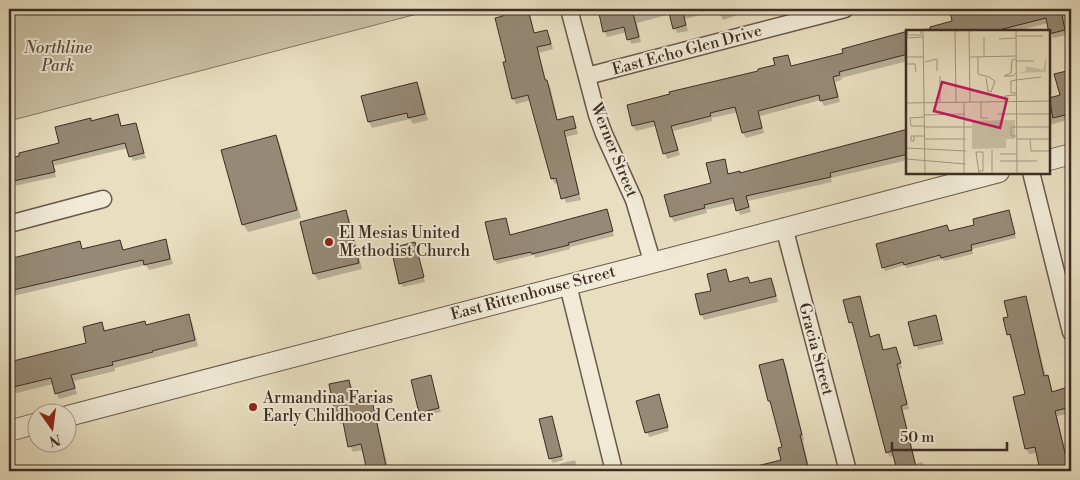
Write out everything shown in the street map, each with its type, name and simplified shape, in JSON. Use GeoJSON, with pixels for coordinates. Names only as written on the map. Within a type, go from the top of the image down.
{"type":"FeatureCollection","features":[{"type":"Feature","properties":{"kind":"street","name":"Werner Street"},"geometry":{"type":"LineString","coordinates":[[569,9],[604,134],[634,200],[652,261]]}},
{"type":"Feature","properties":{"kind":"street","name":"East Echo Glen Drive"},"geometry":{"type":"LineString","coordinates":[[587,76],[845,9]]}},
{"type":"Feature","properties":{"kind":"street"},"geometry":{"type":"LineString","coordinates":[[1050,160],[1071,154]]}},
{"type":"Feature","properties":{"kind":"street","name":"East Rittenhouse Street"},"geometry":{"type":"LineString","coordinates":[[78,413],[568,285],[652,261],[991,174]]}},
{"type":"Feature","properties":{"kind":"street"},"geometry":{"type":"LineString","coordinates":[[1032,174],[1071,332]]}},
{"type":"Feature","properties":{"kind":"street"},"geometry":{"type":"LineString","coordinates":[[9,224],[103,199]]}},
{"type":"Feature","properties":{"kind":"street","name":"Gracia Street"},"geometry":{"type":"LineString","coordinates":[[784,227],[848,471]]}},
{"type":"Feature","properties":{"kind":"street"},"geometry":{"type":"LineString","coordinates":[[568,285],[614,471]]}},
{"type":"Feature","properties":{"kind":"street"},"geometry":{"type":"LineString","coordinates":[[9,431],[28,426]]}},
{"type":"Feature","properties":{"kind":"green space","name":"Northline Park"},"geometry":{"type":"Polygon","coordinates":[[[9,9],[436,9],[9,121],[9,9]]]}},
{"type":"Feature","properties":{"kind":"building"},"geometry":{"type":"Polygon","coordinates":[[[501,9],[528,9],[534,33],[547,30],[551,44],[537,47],[557,120],[573,116],[576,128],[564,131],[579,194],[561,199],[556,178],[551,179],[528,95],[512,99],[503,62],[506,62],[495,18],[503,16],[501,9]]]}},
{"type":"Feature","properties":{"kind":"building"},"geometry":{"type":"Polygon","coordinates":[[[598,9],[632,9],[639,37],[627,40],[624,27],[603,32],[598,9]]]}},
{"type":"Feature","properties":{"kind":"building"},"geometry":{"type":"Polygon","coordinates":[[[668,9],[682,9],[686,25],[673,29],[668,9]]]}},
{"type":"Feature","properties":{"kind":"building"},"geometry":{"type":"Polygon","coordinates":[[[966,9],[968,14],[988,9],[1065,9],[1066,14],[1062,15],[1065,30],[1050,34],[1046,18],[999,30],[931,30],[930,27],[952,21],[950,11],[966,9]]]}},
{"type":"Feature","properties":{"kind":"building"},"geometry":{"type":"Polygon","coordinates":[[[906,32],[906,55],[839,72],[840,75],[833,77],[838,97],[820,101],[819,95],[758,111],[762,128],[742,133],[735,107],[710,113],[711,116],[671,126],[678,150],[663,154],[654,121],[632,126],[627,105],[670,94],[669,92],[758,71],[758,69],[775,65],[773,58],[788,55],[791,66],[843,53],[842,49],[906,32]]]}},
{"type":"Feature","properties":{"kind":"building"},"geometry":{"type":"Polygon","coordinates":[[[1071,70],[1071,123],[1067,124],[1065,115],[1053,118],[1050,98],[1060,95],[1054,74],[1071,70]]]}},
{"type":"Feature","properties":{"kind":"building"},"geometry":{"type":"Polygon","coordinates":[[[417,82],[425,114],[408,118],[407,113],[368,122],[361,96],[417,82]]]}},
{"type":"Feature","properties":{"kind":"building"},"geometry":{"type":"Polygon","coordinates":[[[118,114],[121,126],[136,123],[144,153],[129,157],[125,143],[52,161],[55,172],[9,182],[9,158],[19,156],[19,153],[59,143],[55,127],[91,118],[91,121],[118,114]]]}},
{"type":"Feature","properties":{"kind":"building"},"geometry":{"type":"Polygon","coordinates":[[[906,130],[906,154],[830,173],[831,177],[746,196],[749,207],[736,211],[733,198],[704,205],[705,208],[670,217],[664,195],[711,183],[706,163],[725,159],[728,174],[740,171],[740,173],[906,130]]]}},
{"type":"Feature","properties":{"kind":"building"},"geometry":{"type":"Polygon","coordinates":[[[276,135],[297,210],[242,225],[221,150],[276,135]]]}},
{"type":"Feature","properties":{"kind":"building"},"geometry":{"type":"Polygon","coordinates":[[[607,209],[613,231],[568,243],[569,245],[532,254],[531,252],[494,260],[485,222],[506,218],[510,235],[607,209]]]}},
{"type":"Feature","properties":{"kind":"building","name":"El Mesias United Methodist Church"},"geometry":{"type":"Polygon","coordinates":[[[346,210],[359,263],[313,274],[300,222],[346,210]]]}},
{"type":"Feature","properties":{"kind":"building"},"geometry":{"type":"Polygon","coordinates":[[[1009,210],[1015,234],[971,245],[972,250],[941,258],[940,255],[904,265],[903,262],[882,268],[876,244],[947,225],[949,231],[974,225],[973,219],[1009,210]]]}},
{"type":"Feature","properties":{"kind":"building"},"geometry":{"type":"Polygon","coordinates":[[[166,239],[170,259],[144,265],[143,260],[13,290],[9,274],[9,259],[80,241],[82,249],[120,240],[123,250],[166,239]]]}},
{"type":"Feature","properties":{"kind":"building"},"geometry":{"type":"Polygon","coordinates":[[[415,242],[424,277],[399,284],[391,248],[415,242]]]}},
{"type":"Feature","properties":{"kind":"building"},"geometry":{"type":"Polygon","coordinates":[[[726,269],[729,282],[748,277],[750,283],[771,278],[776,296],[700,315],[695,294],[711,291],[707,274],[726,269]]]}},
{"type":"Feature","properties":{"kind":"building"},"geometry":{"type":"Polygon","coordinates":[[[860,296],[870,337],[879,334],[883,350],[896,347],[901,363],[897,364],[907,404],[901,406],[917,471],[897,471],[892,451],[886,453],[852,322],[849,323],[843,300],[860,296]]]}},
{"type":"Feature","properties":{"kind":"building"},"geometry":{"type":"Polygon","coordinates":[[[1026,296],[1044,376],[1048,375],[1052,392],[1068,387],[1071,407],[1055,411],[1066,457],[1071,456],[1071,471],[1040,471],[1035,447],[1025,449],[1013,397],[1025,394],[1010,334],[1007,335],[1003,318],[1008,317],[1004,301],[1026,296]]]}},
{"type":"Feature","properties":{"kind":"building"},"geometry":{"type":"Polygon","coordinates":[[[189,314],[195,340],[112,362],[113,365],[71,375],[75,388],[55,394],[51,378],[9,388],[9,362],[86,343],[83,327],[102,322],[104,331],[145,321],[146,325],[189,314]]]}},
{"type":"Feature","properties":{"kind":"building"},"geometry":{"type":"Polygon","coordinates":[[[936,315],[942,340],[914,346],[908,322],[936,315]]]}},
{"type":"Feature","properties":{"kind":"building"},"geometry":{"type":"Polygon","coordinates":[[[783,359],[809,471],[754,471],[753,467],[781,460],[778,448],[782,447],[759,365],[783,359]]]}},
{"type":"Feature","properties":{"kind":"building"},"geometry":{"type":"Polygon","coordinates":[[[431,375],[439,408],[419,413],[411,380],[431,375]]]}},
{"type":"Feature","properties":{"kind":"building"},"geometry":{"type":"Polygon","coordinates":[[[349,380],[354,404],[372,400],[386,466],[367,471],[361,444],[348,447],[342,417],[336,418],[329,384],[349,380]]]}},
{"type":"Feature","properties":{"kind":"building"},"geometry":{"type":"Polygon","coordinates":[[[659,394],[668,427],[645,433],[636,401],[659,394]]]}},
{"type":"Feature","properties":{"kind":"building"},"geometry":{"type":"Polygon","coordinates":[[[552,416],[562,456],[549,459],[539,419],[552,416]]]}},
{"type":"Feature","properties":{"kind":"place","name":"El Mesias United Methodist Church"},"geometry":{"type":"Point","coordinates":[329,242]}},
{"type":"Feature","properties":{"kind":"place","name":"Armandina Farias Early Childhood Center"},"geometry":{"type":"Point","coordinates":[253,407]}}]}
